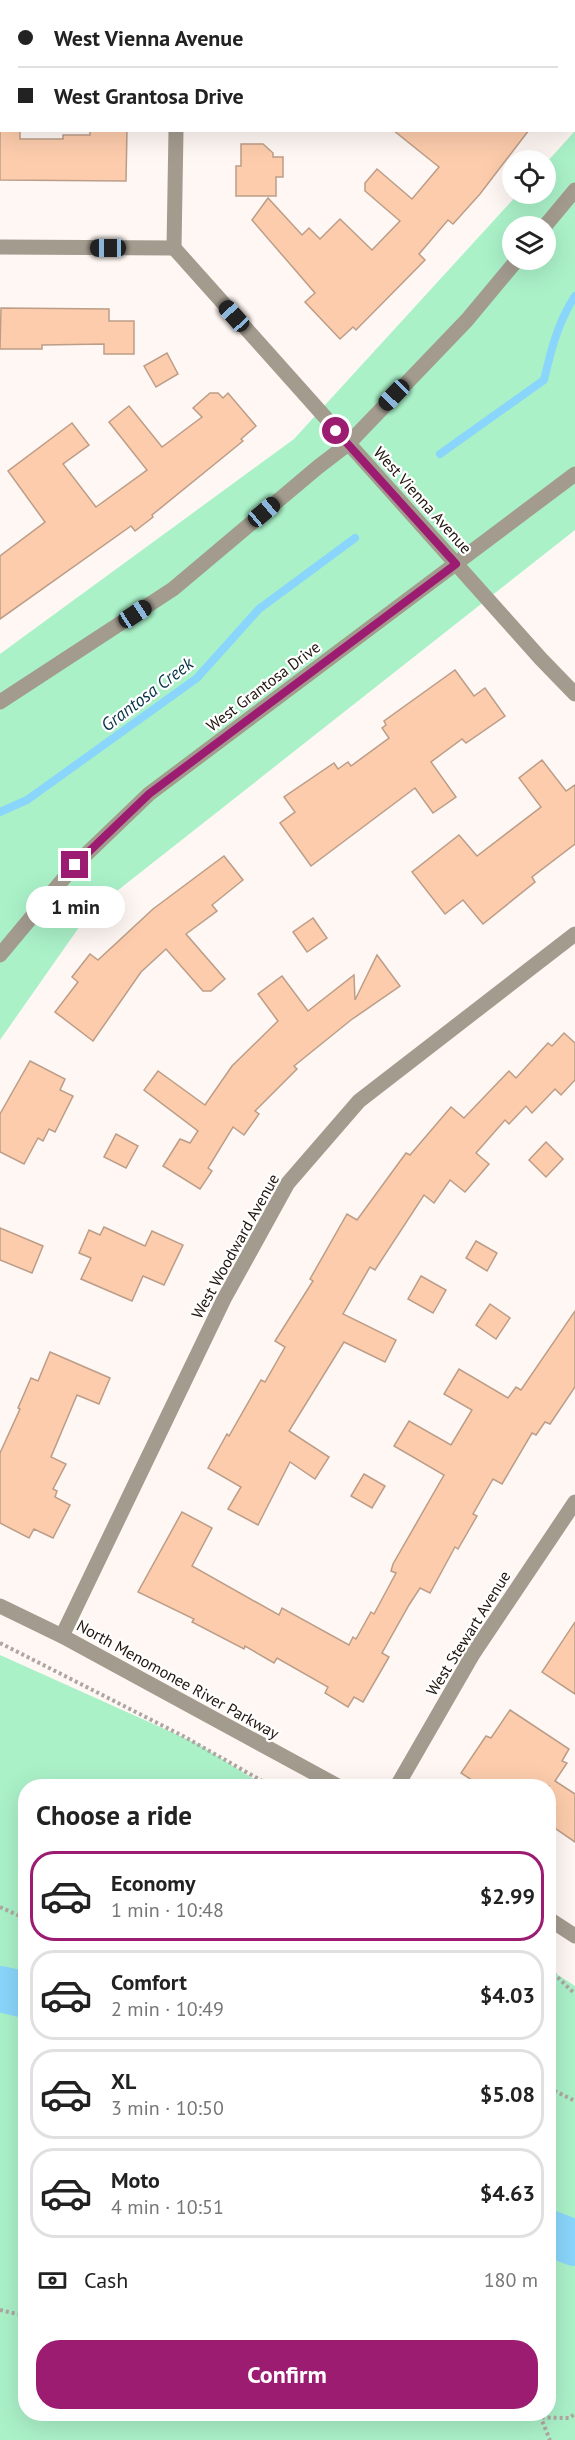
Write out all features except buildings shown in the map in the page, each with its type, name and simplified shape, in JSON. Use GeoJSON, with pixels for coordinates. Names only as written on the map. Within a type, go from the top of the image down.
{"type":"FeatureCollection","features":[{"type":"Feature","properties":{"kind":"street"},"geometry":{"type":"LineString","coordinates":[[0,247],[174,249],[176,132]]}},
{"type":"Feature","properties":{"kind":"street"},"geometry":{"type":"LineString","coordinates":[[553,216],[575,190]]}},
{"type":"Feature","properties":{"kind":"street","name":"West Vienna Avenue"},"geometry":{"type":"LineString","coordinates":[[174,249],[575,694]]}},
{"type":"Feature","properties":{"kind":"street"},"geometry":{"type":"LineString","coordinates":[[0,702],[173,589],[318,466],[348,444],[467,320],[509,270]]}},
{"type":"Feature","properties":{"kind":"street","name":"West Grantosa Drive"},"geometry":{"type":"LineString","coordinates":[[0,956],[13,937],[75,865],[149,794],[575,474]]}},
{"type":"Feature","properties":{"kind":"street","name":"West Woodward Avenue"},"geometry":{"type":"LineString","coordinates":[[62,1636],[224,1299],[288,1183],[359,1101],[575,934]]}},
{"type":"Feature","properties":{"kind":"street","name":"West Stewart Avenue"},"geometry":{"type":"LineString","coordinates":[[401,1779],[473,1654],[575,1502]]}},
{"type":"Feature","properties":{"kind":"street","name":"North Menomonee River Parkway"},"geometry":{"type":"LineString","coordinates":[[0,1606],[62,1636],[325,1779]]}},
{"type":"Feature","properties":{"kind":"street"},"geometry":{"type":"LineString","coordinates":[[556,1924],[575,1936]]}},
{"type":"Feature","properties":{"kind":"path"},"geometry":{"type":"LineString","coordinates":[[0,1643],[183,1736],[259,1779]]}},
{"type":"Feature","properties":{"kind":"path"},"geometry":{"type":"LineString","coordinates":[[0,1906],[18,1915]]}},
{"type":"Feature","properties":{"kind":"path"},"geometry":{"type":"LineString","coordinates":[[556,1976],[575,1994]]}},
{"type":"Feature","properties":{"kind":"path"},"geometry":{"type":"LineString","coordinates":[[556,2092],[575,2101]]}},
{"type":"Feature","properties":{"kind":"path"},"geometry":{"type":"LineString","coordinates":[[0,2310],[18,2314]]}},
{"type":"Feature","properties":{"kind":"path"},"geometry":{"type":"LineString","coordinates":[[556,2417],[569,2418],[575,2414]]}},
{"type":"Feature","properties":{"kind":"path"},"geometry":{"type":"LineString","coordinates":[[542,2421],[550,2440]]}},
{"type":"Feature","properties":{"kind":"green space"},"geometry":{"type":"Polygon","coordinates":[[[575,132],[575,530],[89,913],[0,1040],[0,654],[294,439],[509,204],[556,204],[556,152],[575,132]]]}},
{"type":"Feature","properties":{"kind":"green space"},"geometry":{"type":"Polygon","coordinates":[[[0,1655],[198,1744],[254,1779],[18,1779],[18,2421],[556,2421],[556,1974],[575,1986],[575,2440],[0,2440],[0,1655]]]}},
{"type":"Feature","properties":{"kind":"waterway","name":"Grantosa Creek"},"geometry":{"type":"LineString","coordinates":[[440,454],[544,380],[552,347],[575,296]]}},
{"type":"Feature","properties":{"kind":"waterway","name":"Grantosa Creek"},"geometry":{"type":"LineString","coordinates":[[0,812],[27,800],[197,678],[259,609],[355,538]]}},
{"type":"Feature","properties":{"kind":"waterway"},"geometry":{"type":"LineString","coordinates":[[0,1989],[18,1993]]}},
{"type":"Feature","properties":{"kind":"waterway"},"geometry":{"type":"LineString","coordinates":[[556,2236],[575,2243]]}},
{"type":"Feature","properties":{"kind":"route"},"geometry":{"type":"LineString","coordinates":[[75,865],[149,794],[456,564],[336,431]]}}]}
